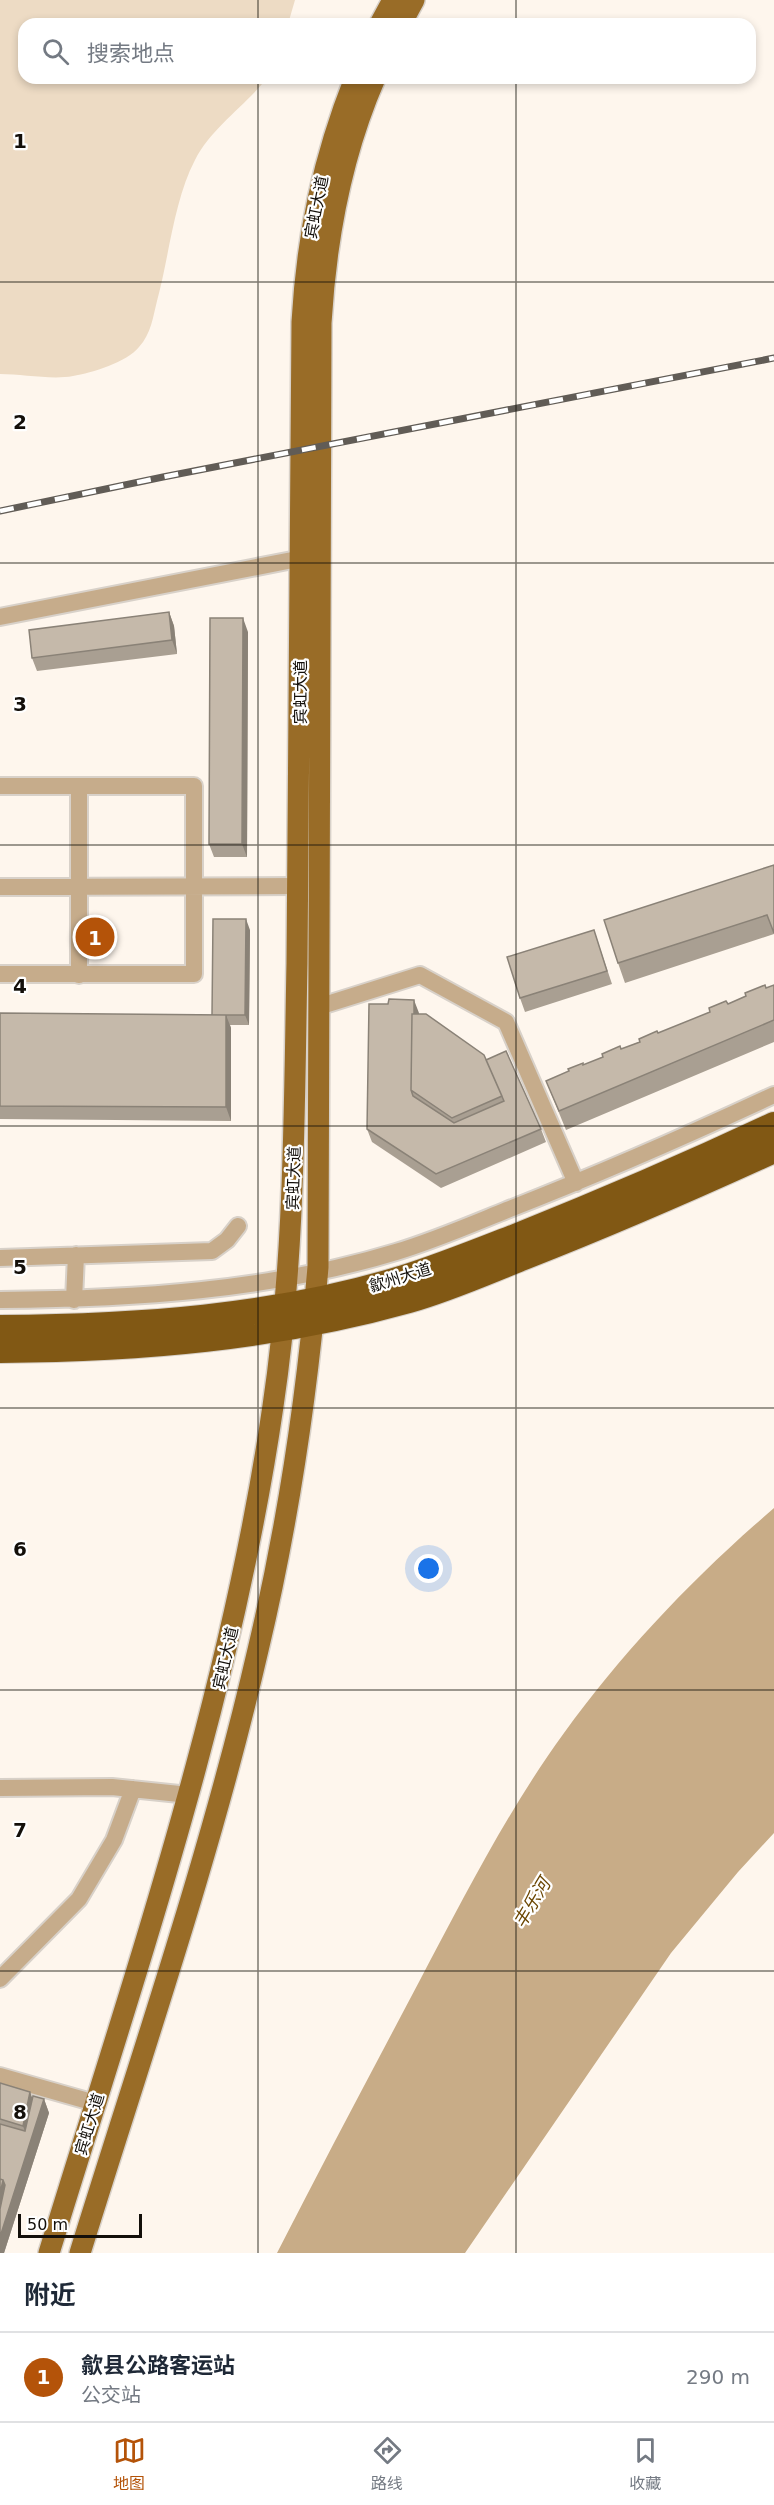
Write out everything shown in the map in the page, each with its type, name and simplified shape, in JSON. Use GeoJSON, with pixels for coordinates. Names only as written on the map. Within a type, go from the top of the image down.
{"type":"FeatureCollection","features":[{"type":"Feature","properties":{"kind":"highway","name":"歙州大道"},"geometry":{"type":"LineString","coordinates":[[314,1311],[484,1249],[655,1179],[774,1125]]}},
{"type":"Feature","properties":{"kind":"highway","name":"歙州大道"},"geometry":{"type":"LineString","coordinates":[[0,1350],[136,1347],[226,1338],[284,1317],[412,1299],[493,1270],[664,1200],[774,1150]]}},
{"type":"Feature","properties":{"kind":"highway","name":"歙州大道"},"geometry":{"type":"LineString","coordinates":[[0,1328],[125,1325],[223,1315],[284,1317]]}},
{"type":"Feature","properties":{"kind":"main road"},"geometry":{"type":"LineString","coordinates":[[383,18],[393,0]]}},
{"type":"Feature","properties":{"kind":"main road"},"geometry":{"type":"LineString","coordinates":[[404,18],[414,0]]}},
{"type":"Feature","properties":{"kind":"main road","name":"宾虹大道"},"geometry":{"type":"LineString","coordinates":[[80,2253],[183,1923],[249,1688],[272,1588],[292,1477],[314,1311],[318,1271],[318,1007],[310,556],[302,322],[305,273],[316,202],[326,160],[353,84]]}},
{"type":"Feature","properties":{"kind":"main road","name":"宾虹大道"},"geometry":{"type":"LineString","coordinates":[[49,2253],[189,1795],[218,1690],[242,1582],[267,1451],[284,1317],[293,1191],[298,886],[310,556],[324,275],[344,165],[373,84]]}},
{"type":"Feature","properties":{"kind":"street"},"geometry":{"type":"LineString","coordinates":[[0,616],[310,556]]}},
{"type":"Feature","properties":{"kind":"street"},"geometry":{"type":"LineString","coordinates":[[0,786],[194,786],[194,974],[0,974]]}},
{"type":"Feature","properties":{"kind":"street"},"geometry":{"type":"LineString","coordinates":[[79,786],[79,975]]}},
{"type":"Feature","properties":{"kind":"street"},"geometry":{"type":"LineString","coordinates":[[0,887],[298,886]]}},
{"type":"Feature","properties":{"kind":"street"},"geometry":{"type":"LineString","coordinates":[[318,1007],[420,975],[506,1022],[576,1183]]}},
{"type":"Feature","properties":{"kind":"street"},"geometry":{"type":"LineString","coordinates":[[0,1300],[74,1300],[171,1294],[287,1277],[397,1252],[576,1183],[774,1095]]}},
{"type":"Feature","properties":{"kind":"street"},"geometry":{"type":"LineString","coordinates":[[0,1258],[212,1251],[238,1226]]}},
{"type":"Feature","properties":{"kind":"street"},"geometry":{"type":"LineString","coordinates":[[74,1300],[76,1255]]}},
{"type":"Feature","properties":{"kind":"street"},"geometry":{"type":"LineString","coordinates":[[0,1788],[112,1787],[189,1795]]}},
{"type":"Feature","properties":{"kind":"street"},"geometry":{"type":"LineString","coordinates":[[0,1979],[79,1899],[114,1840],[134,1789]]}},
{"type":"Feature","properties":{"kind":"street"},"geometry":{"type":"LineString","coordinates":[[0,2076],[95,2103]]}},
{"type":"Feature","properties":{"kind":"shaded area"},"geometry":{"type":"Polygon","coordinates":[[[0,0],[295,0],[290,18],[18,18],[18,84],[262,84],[219,127],[195,160],[182,193],[153,319],[143,342],[118,362],[81,375],[56,377],[0,374],[0,0]]]}},
{"type":"Feature","properties":{"kind":"water","name":"丰乐河"},"geometry":{"type":"Polygon","coordinates":[[[774,1508],[774,1833],[738,1872],[671,1953],[465,2253],[277,2253],[471,1885],[524,1792],[544,1762],[587,1702],[662,1614],[774,1508]]]}},
{"type":"Feature","properties":{"kind":"building"},"geometry":{"type":"Polygon","coordinates":[[[169,612],[172,640],[32,658],[29,630],[169,612]]]}},
{"type":"Feature","properties":{"kind":"building"},"geometry":{"type":"Polygon","coordinates":[[[210,618],[243,618],[242,844],[209,844],[210,618]]]}},
{"type":"Feature","properties":{"kind":"building"},"geometry":{"type":"Polygon","coordinates":[[[774,865],[774,933],[767,915],[618,963],[604,920],[774,865]]]}},
{"type":"Feature","properties":{"kind":"building"},"geometry":{"type":"Polygon","coordinates":[[[213,919],[246,919],[245,1015],[212,1015],[213,919]]]}},
{"type":"Feature","properties":{"kind":"building"},"geometry":{"type":"Polygon","coordinates":[[[594,930],[607,971],[520,998],[507,957],[594,930]]]}},
{"type":"Feature","properties":{"kind":"building"},"geometry":{"type":"Polygon","coordinates":[[[765,985],[766,988],[774,985],[774,1020],[559,1111],[546,1081],[569,1071],[568,1069],[603,1057],[602,1054],[620,1046],[621,1049],[640,1042],[639,1039],[657,1031],[658,1033],[710,1012],[709,1008],[726,1001],[728,1004],[746,996],[745,993],[765,985]]]}},
{"type":"Feature","properties":{"kind":"building"},"geometry":{"type":"Polygon","coordinates":[[[389,999],[414,1000],[411,1090],[413,1096],[454,1123],[504,1101],[486,1060],[506,1051],[541,1129],[436,1174],[367,1129],[369,1004],[388,1004],[389,999]]]}},
{"type":"Feature","properties":{"kind":"building"},"geometry":{"type":"Polygon","coordinates":[[[0,1013],[226,1015],[226,1107],[0,1106],[0,1013]]]}},
{"type":"Feature","properties":{"kind":"building"},"geometry":{"type":"Polygon","coordinates":[[[412,1014],[426,1014],[484,1055],[502,1096],[452,1118],[411,1090],[412,1014]]]}},
{"type":"Feature","properties":{"kind":"building"},"geometry":{"type":"Polygon","coordinates":[[[0,2083],[30,2092],[23,2126],[0,2119],[0,2083]]]}},
{"type":"Feature","properties":{"kind":"building"},"geometry":{"type":"Polygon","coordinates":[[[33,2096],[44,2099],[0,2237],[0,2209],[5,2185],[0,2179],[0,2124],[25,2131],[33,2096]]]}},
{"type":"Feature","properties":{"kind":"railway"},"geometry":{"type":"LineString","coordinates":[[0,511],[774,358]]}},
{"type":"Feature","properties":{"kind":"place","name":"歙县公路客运站"},"geometry":{"type":"Point","coordinates":[95,937]}}]}
